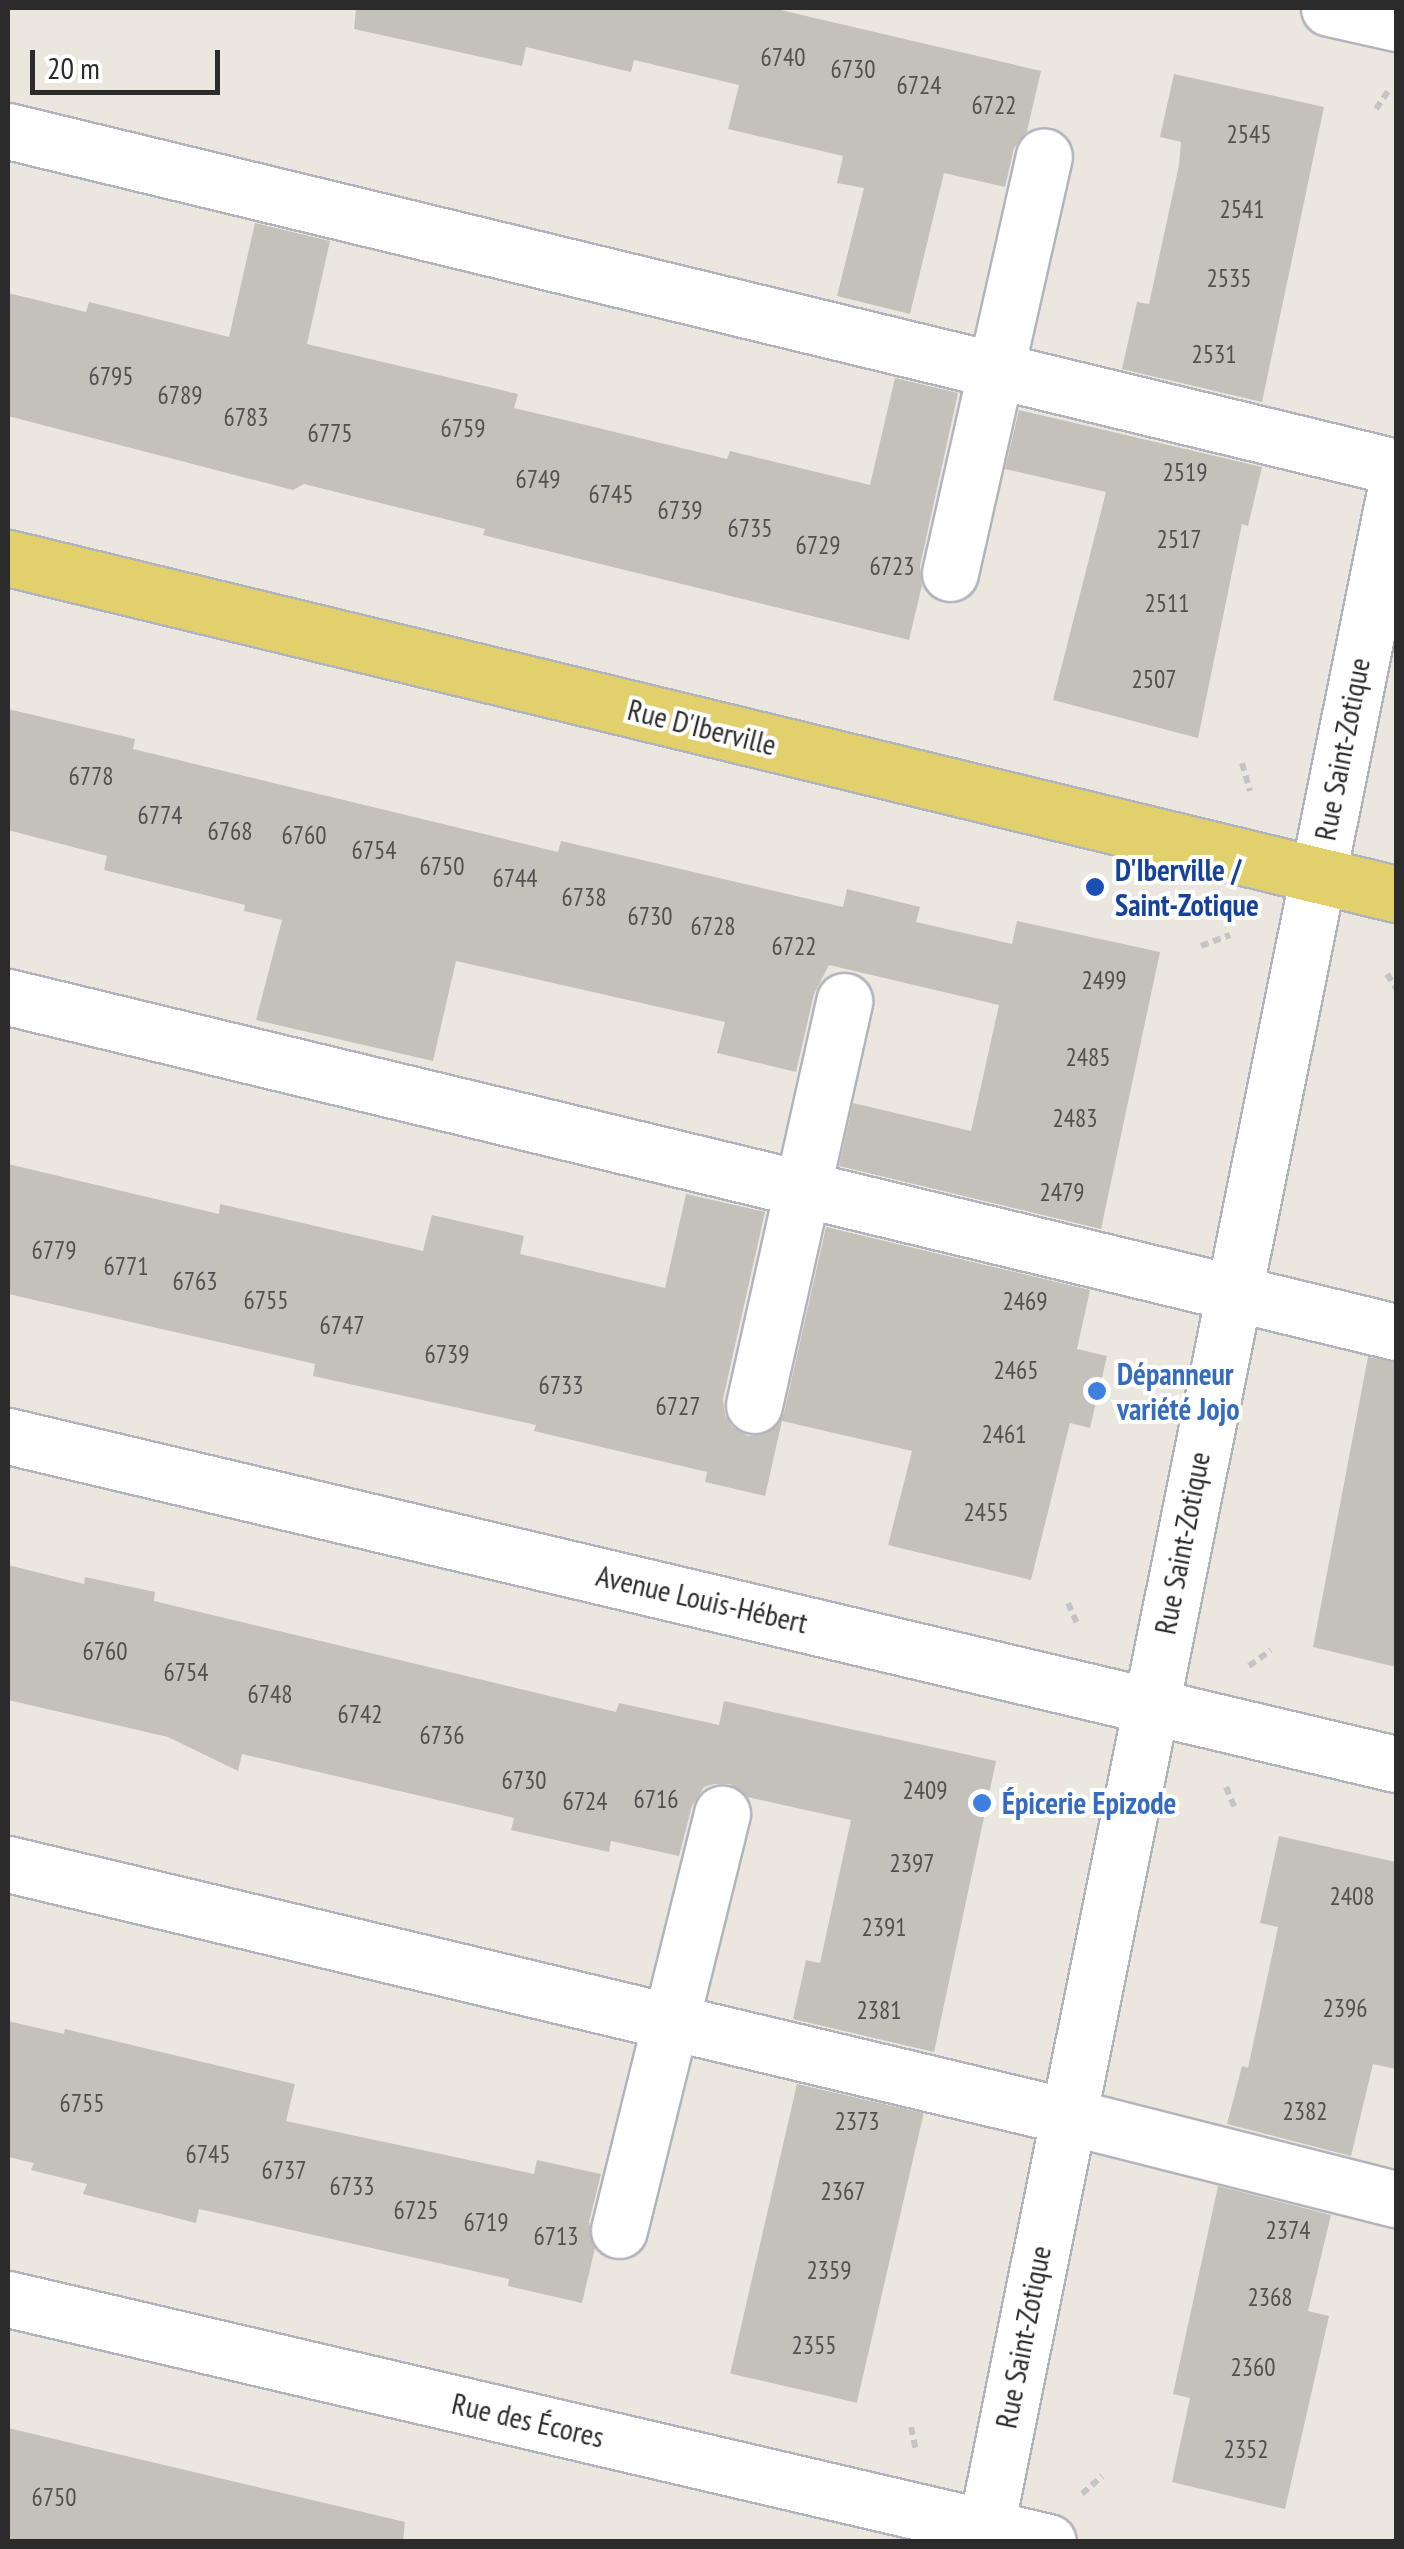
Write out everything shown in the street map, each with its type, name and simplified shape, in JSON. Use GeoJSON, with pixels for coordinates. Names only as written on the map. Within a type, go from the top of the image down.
{"type":"FeatureCollection","features":[{"type":"Feature","properties":{"kind":"main road","name":"Rue D'Iberville"},"geometry":{"type":"LineString","coordinates":[[8,558],[1396,894]]}},
{"type":"Feature","properties":{"kind":"street"},"geometry":{"type":"LineString","coordinates":[[1329,8],[1396,24]]}},
{"type":"Feature","properties":{"kind":"street"},"geometry":{"type":"LineString","coordinates":[[8,130],[1396,467]]}},
{"type":"Feature","properties":{"kind":"street"},"geometry":{"type":"LineString","coordinates":[[950,573],[1044,156]]}},
{"type":"Feature","properties":{"kind":"street","name":"Rue Saint-Zotique"},"geometry":{"type":"LineString","coordinates":[[984,2534],[1396,486]]}},
{"type":"Feature","properties":{"kind":"street"},"geometry":{"type":"LineString","coordinates":[[8,997],[1396,1332]]}},
{"type":"Feature","properties":{"kind":"street"},"geometry":{"type":"LineString","coordinates":[[754,1405],[844,1001]]}},
{"type":"Feature","properties":{"kind":"street","name":"Avenue Louis-Hébert"},"geometry":{"type":"LineString","coordinates":[[8,1436],[1396,1764]]}},
{"type":"Feature","properties":{"kind":"street"},"geometry":{"type":"LineString","coordinates":[[619,2230],[722,1814]]}},
{"type":"Feature","properties":{"kind":"street"},"geometry":{"type":"LineString","coordinates":[[8,1864],[1068,2116],[1396,2199]]}},
{"type":"Feature","properties":{"kind":"street","name":"Rue des Écores"},"geometry":{"type":"LineString","coordinates":[[8,2300],[984,2534],[1048,2542]]}},
{"type":"Feature","properties":{"kind":"path"},"geometry":{"type":"LineString","coordinates":[[1376,109],[1390,88]]}},
{"type":"Feature","properties":{"kind":"path"},"geometry":{"type":"LineString","coordinates":[[1242,763],[1250,791]]}},
{"type":"Feature","properties":{"kind":"path"},"geometry":{"type":"LineString","coordinates":[[1201,946],[1230,936]]}},
{"type":"Feature","properties":{"kind":"path"},"geometry":{"type":"LineString","coordinates":[[1388,974],[1396,988]]}},
{"type":"Feature","properties":{"kind":"path"},"geometry":{"type":"LineString","coordinates":[[1068,1603],[1078,1626]]}},
{"type":"Feature","properties":{"kind":"path"},"geometry":{"type":"LineString","coordinates":[[1248,1667],[1272,1650]]}},
{"type":"Feature","properties":{"kind":"path"},"geometry":{"type":"LineString","coordinates":[[1226,1787],[1235,1808]]}},
{"type":"Feature","properties":{"kind":"path"},"geometry":{"type":"LineString","coordinates":[[911,2427],[916,2452]]}},
{"type":"Feature","properties":{"kind":"path"},"geometry":{"type":"LineString","coordinates":[[1082,2494],[1102,2476]]}},
{"type":"Feature","properties":{"kind":"building"},"geometry":{"type":"Polygon","coordinates":[[[356,8],[772,8],[1041,71],[1027,131],[1014,148],[1005,187],[944,173],[910,314],[837,296],[864,188],[837,183],[843,156],[728,129],[739,85],[634,60],[631,72],[526,47],[522,66],[354,29],[356,8]]]}},
{"type":"Feature","properties":{"kind":"building"},"geometry":{"type":"Polygon","coordinates":[[[1174,74],[1324,107],[1262,402],[1122,369],[1137,302],[1149,304],[1179,165],[1181,142],[1160,137],[1174,74]]]}},
{"type":"Feature","properties":{"kind":"building"},"geometry":{"type":"Polygon","coordinates":[[[255,223],[330,241],[307,344],[518,394],[514,408],[727,459],[730,451],[870,485],[895,378],[958,393],[920,566],[922,585],[909,640],[483,535],[485,529],[304,484],[293,490],[8,416],[8,293],[86,312],[89,302],[229,337],[255,223]]]}},
{"type":"Feature","properties":{"kind":"building"},"geometry":{"type":"Polygon","coordinates":[[[1019,410],[1262,467],[1248,526],[1242,524],[1198,738],[1053,700],[1106,492],[1005,469],[1019,410]]]}},
{"type":"Feature","properties":{"kind":"building"},"geometry":{"type":"Polygon","coordinates":[[[8,709],[135,739],[133,749],[558,852],[561,841],[843,907],[847,889],[920,907],[916,922],[1012,944],[1017,921],[1160,952],[1101,1229],[839,1166],[853,1103],[971,1131],[999,1005],[829,965],[814,994],[796,1072],[717,1053],[725,1022],[456,961],[433,1061],[256,1020],[282,920],[244,911],[245,905],[104,870],[107,856],[8,830],[8,709]]]}},
{"type":"Feature","properties":{"kind":"building"},"geometry":{"type":"Polygon","coordinates":[[[8,1164],[219,1214],[220,1204],[423,1251],[432,1215],[524,1236],[520,1254],[665,1288],[686,1194],[765,1212],[723,1399],[732,1427],[748,1436],[776,1427],[784,1413],[826,1227],[1090,1290],[1077,1349],[1107,1356],[1090,1428],[1070,1423],[1031,1580],[888,1545],[912,1451],[782,1421],[765,1496],[705,1482],[707,1472],[534,1431],[536,1425],[313,1376],[315,1364],[8,1294],[8,1164]]]}},
{"type":"Feature","properties":{"kind":"building"},"geometry":{"type":"Polygon","coordinates":[[[1368,1357],[1396,1362],[1396,1667],[1313,1647],[1368,1357]]]}},
{"type":"Feature","properties":{"kind":"building"},"geometry":{"type":"Polygon","coordinates":[[[8,1565],[84,1584],[85,1577],[155,1592],[154,1601],[616,1712],[619,1703],[719,1725],[724,1701],[996,1761],[934,2052],[793,2019],[806,1960],[820,1963],[851,1820],[747,1797],[730,1784],[714,1784],[704,1787],[692,1806],[679,1856],[611,1841],[609,1852],[511,1830],[514,1818],[242,1754],[238,1771],[168,1737],[8,1700],[8,1565]]]}},
{"type":"Feature","properties":{"kind":"building"},"geometry":{"type":"Polygon","coordinates":[[[1279,1836],[1396,1862],[1396,2069],[1373,2064],[1351,2156],[1227,2124],[1242,2066],[1248,2068],[1278,1927],[1260,1923],[1279,1836]]]}},
{"type":"Feature","properties":{"kind":"building"},"geometry":{"type":"Polygon","coordinates":[[[8,2021],[64,2034],[65,2029],[295,2084],[286,2121],[534,2174],[537,2160],[601,2174],[589,2222],[595,2248],[582,2303],[508,2286],[509,2279],[199,2209],[196,2223],[83,2194],[87,2184],[31,2170],[34,2163],[8,2157],[8,2021]]]}},
{"type":"Feature","properties":{"kind":"building"},"geometry":{"type":"Polygon","coordinates":[[[797,2084],[924,2113],[857,2403],[730,2373],[797,2084]]]}},
{"type":"Feature","properties":{"kind":"building"},"geometry":{"type":"Polygon","coordinates":[[[1218,2186],[1331,2215],[1308,2311],[1329,2316],[1285,2509],[1172,2482],[1190,2398],[1173,2394],[1218,2186]]]}},
{"type":"Feature","properties":{"kind":"building"},"geometry":{"type":"Polygon","coordinates":[[[8,2428],[405,2522],[403,2542],[8,2542],[8,2428]]]}},
{"type":"Feature","properties":{"kind":"place","name":"D'Iberville / Saint-Zotique"},"geometry":{"type":"Point","coordinates":[1095,887]}},
{"type":"Feature","properties":{"kind":"place","name":"Dépanneur variété Jojo"},"geometry":{"type":"Point","coordinates":[1097,1391]}},
{"type":"Feature","properties":{"kind":"place","name":"Épicerie Epizode"},"geometry":{"type":"Point","coordinates":[982,1803]}}]}
